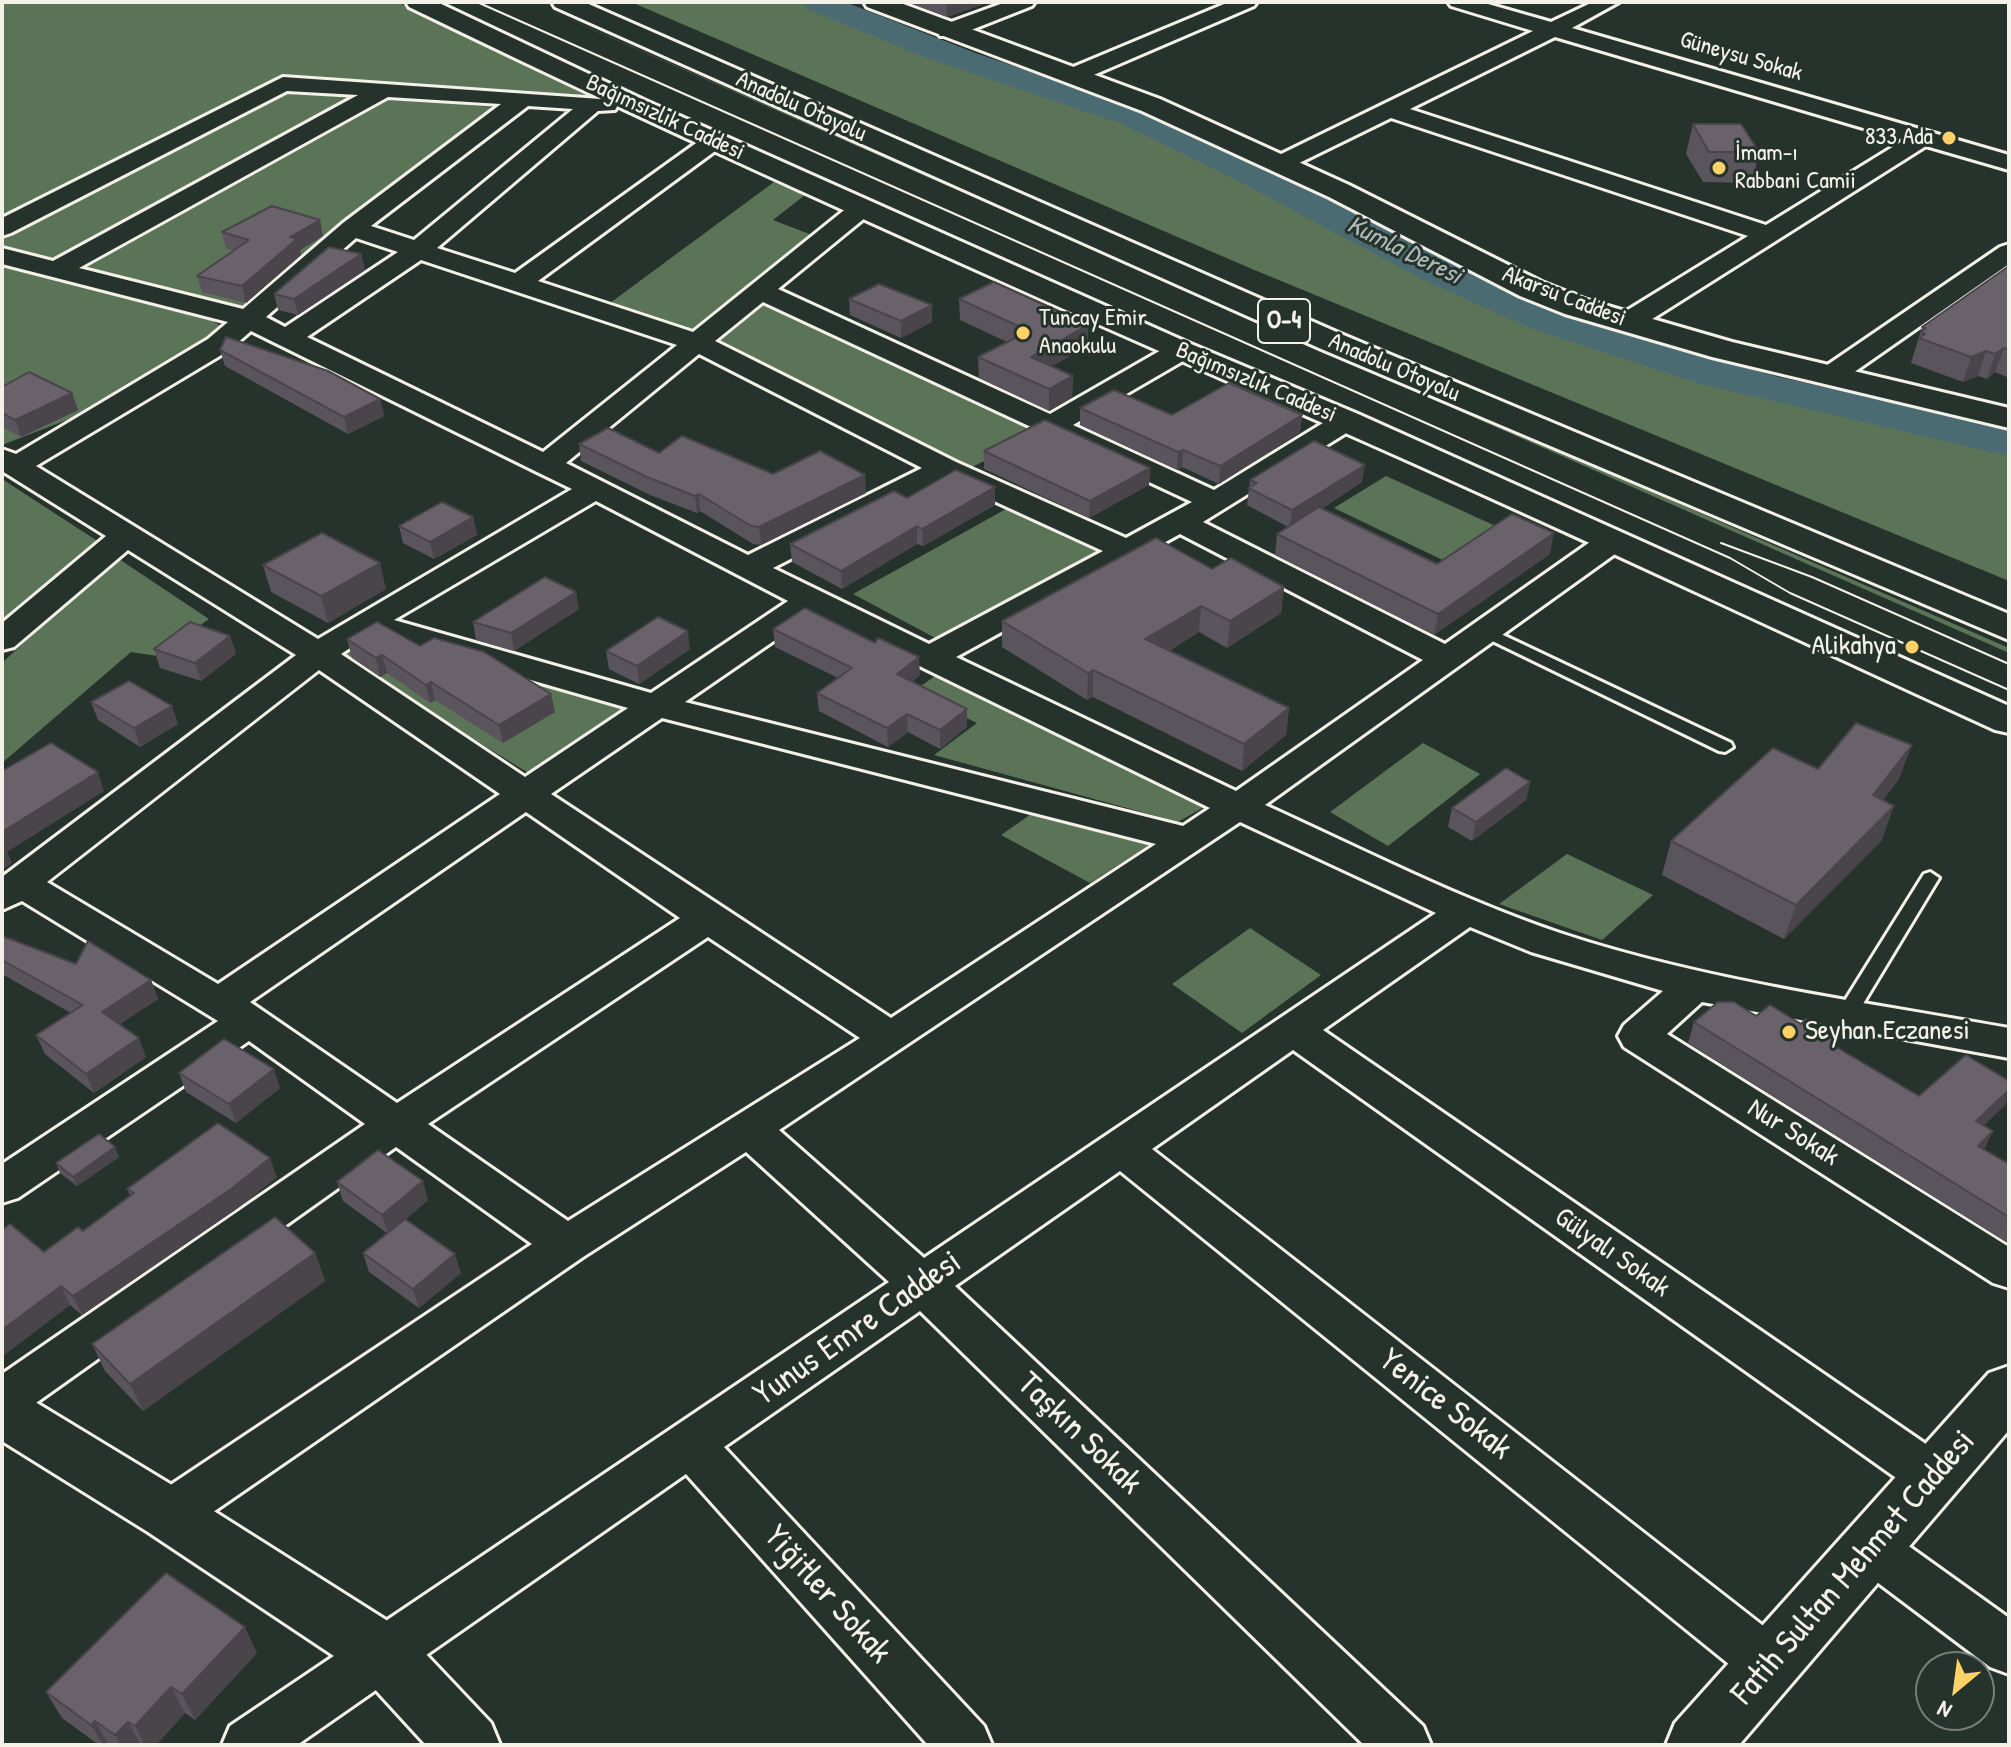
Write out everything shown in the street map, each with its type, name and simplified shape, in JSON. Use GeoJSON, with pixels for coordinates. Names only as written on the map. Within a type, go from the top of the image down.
{"type":"FeatureCollection","features":[{"type":"Feature","properties":{"kind":"main road","name":"Bağımsızlık Caddesi"},"geometry":{"type":"LineString","coordinates":[[418,2],[637,107],[1180,351],[1346,421],[2009,721]]}},
{"type":"Feature","properties":{"kind":"main road","name":"Anadolu Otoyolu"},"geometry":{"type":"LineString","coordinates":[[564,2],[1330,341],[2009,628]]}},
{"type":"Feature","properties":{"kind":"main road","name":"Anadolu Otoyolu"},"geometry":{"type":"LineString","coordinates":[[603,2],[1224,272],[2009,599]]}},
{"type":"Feature","properties":{"kind":"main road","name":"Akarsu Caddesi"},"geometry":{"type":"LineString","coordinates":[[876,2],[1151,105],[1279,164],[1531,289],[1628,322],[1830,376],[2009,418]]}},
{"type":"Feature","properties":{"kind":"main road","name":"Fatih Sultan Mehmet Caddesi"},"geometry":{"type":"LineString","coordinates":[[1703,1743],[2009,1390]]}},
{"type":"Feature","properties":{"kind":"main road"},"geometry":{"type":"LineString","coordinates":[[2,1411],[169,1514],[383,1653],[468,1745]]}},
{"type":"Feature","properties":{"kind":"street"},"geometry":{"type":"LineString","coordinates":[[948,31],[1025,2]]}},
{"type":"Feature","properties":{"kind":"street"},"geometry":{"type":"LineString","coordinates":[[1074,75],[1247,2]]}},
{"type":"Feature","properties":{"kind":"street","name":"Güneysu Sokak"},"geometry":{"type":"LineString","coordinates":[[1458,2],[2009,163]]}},
{"type":"Feature","properties":{"kind":"street"},"geometry":{"type":"LineString","coordinates":[[1279,164],[1609,2]]}},
{"type":"Feature","properties":{"kind":"street"},"geometry":{"type":"LineString","coordinates":[[2,228],[179,140],[283,84],[637,107]]}},
{"type":"Feature","properties":{"kind":"street"},"geometry":{"type":"LineString","coordinates":[[58,269],[385,90]]}},
{"type":"Feature","properties":{"kind":"street"},"geometry":{"type":"LineString","coordinates":[[523,99],[352,228],[218,345],[9,462],[318,654],[891,1038]]}},
{"type":"Feature","properties":{"kind":"street"},"geometry":{"type":"LineString","coordinates":[[287,338],[417,251],[593,104]]}},
{"type":"Feature","properties":{"kind":"street"},"geometry":{"type":"LineString","coordinates":[[1391,110],[1767,234]]}},
{"type":"Feature","properties":{"kind":"street"},"geometry":{"type":"LineString","coordinates":[[1628,322],[1923,138]]}},
{"type":"Feature","properties":{"kind":"street"},"geometry":{"type":"LineString","coordinates":[[517,284],[714,141]]}},
{"type":"Feature","properties":{"kind":"street"},"geometry":{"type":"LineString","coordinates":[[546,465],[763,292],[862,208]]}},
{"type":"Feature","properties":{"kind":"street"},"geometry":{"type":"LineString","coordinates":[[352,228],[698,343],[945,468],[1127,550]]}},
{"type":"Feature","properties":{"kind":"street"},"geometry":{"type":"LineString","coordinates":[[1830,376],[2009,252]]}},
{"type":"Feature","properties":{"kind":"street"},"geometry":{"type":"LineString","coordinates":[[2,256],[246,318],[595,489],[811,600],[1238,807],[1466,911],[1545,942],[1694,986],[2009,1043]]}},
{"type":"Feature","properties":{"kind":"street"},"geometry":{"type":"LineString","coordinates":[[763,292],[1216,502]]}},
{"type":"Feature","properties":{"kind":"street"},"geometry":{"type":"LineString","coordinates":[[1051,425],[1180,351]]}},
{"type":"Feature","properties":{"kind":"street"},"geometry":{"type":"LineString","coordinates":[[931,657],[1216,502],[1346,421]]}},
{"type":"Feature","properties":{"kind":"street"},"geometry":{"type":"LineString","coordinates":[[750,567],[945,468]]}},
{"type":"Feature","properties":{"kind":"street"},"geometry":{"type":"LineString","coordinates":[[567,1244],[398,1123],[234,1012],[10,889],[318,654],[366,622],[595,489]]}},
{"type":"Feature","properties":{"kind":"street"},"geometry":{"type":"LineString","coordinates":[[1180,522],[1446,658]]}},
{"type":"Feature","properties":{"kind":"street"},"geometry":{"type":"LineString","coordinates":[[2,640],[127,535]]}},
{"type":"Feature","properties":{"kind":"street"},"geometry":{"type":"LineString","coordinates":[[169,1514],[567,1244],[891,1038],[1185,839],[1238,807],[1611,542]]}},
{"type":"Feature","properties":{"kind":"street"},"geometry":{"type":"LineString","coordinates":[[2,1186],[528,794],[811,600]]}},
{"type":"Feature","properties":{"kind":"street"},"geometry":{"type":"LineString","coordinates":[[366,622],[654,705],[1185,839]]}},
{"type":"Feature","properties":{"kind":"street","name":"Yunus Emre Caddesi"},"geometry":{"type":"LineString","coordinates":[[250,1745],[691,1445],[1291,1028],[1466,911]]}},
{"type":"Feature","properties":{"kind":"street"},"geometry":{"type":"LineString","coordinates":[[2,1400],[398,1123],[708,918]]}},
{"type":"Feature","properties":{"kind":"street","name":"Nur Sokak"},"geometry":{"type":"LineString","coordinates":[[1694,986],[1639,1036],[2009,1270]]}},
{"type":"Feature","properties":{"kind":"street","name":"Gülyalı Sokak"},"geometry":{"type":"LineString","coordinates":[[1291,1028],[1934,1477]]}},
{"type":"Feature","properties":{"kind":"street","name":"Taşkın Sokak"},"geometry":{"type":"LineString","coordinates":[[749,1129],[922,1284],[1403,1745]]}},
{"type":"Feature","properties":{"kind":"street","name":"Yenice Sokak"},"geometry":{"type":"LineString","coordinates":[[1120,1147],[1770,1664]]}},
{"type":"Feature","properties":{"kind":"street","name":"Yiğitler Sokak"},"geometry":{"type":"LineString","coordinates":[[691,1445],[964,1745]]}},
{"type":"Feature","properties":{"kind":"street"},"geometry":{"type":"LineString","coordinates":[[1871,1548],[2009,1649]]}},
{"type":"Feature","properties":{"kind":"lane"},"geometry":{"type":"LineString","coordinates":[[1484,631],[1725,747]]}},
{"type":"Feature","properties":{"kind":"lane"},"geometry":{"type":"LineString","coordinates":[[1848,1012],[1930,878]]}},
{"type":"Feature","properties":{"kind":"green space"},"geometry":{"type":"Polygon","coordinates":[[[2,2],[397,2],[600,99],[276,78],[126,160],[2,219],[2,2]]]}},
{"type":"Feature","properties":{"kind":"green space"},"geometry":{"type":"Polygon","coordinates":[[[530,2],[2009,648],[2009,653],[1964,633],[530,2]]]}},
{"type":"Feature","properties":{"kind":"green space"},"geometry":{"type":"Polygon","coordinates":[[[631,2],[801,2],[931,53],[1133,122],[1519,316],[1578,339],[1761,392],[2009,450],[2009,581],[1252,269],[631,2]]]}},
{"type":"Feature","properties":{"kind":"green space"},"geometry":{"type":"Polygon","coordinates":[[[295,91],[359,97],[61,258],[51,260],[2,248],[3,235],[281,93],[295,91]]]}},
{"type":"Feature","properties":{"kind":"green space"},"geometry":{"type":"Polygon","coordinates":[[[394,98],[503,108],[356,215],[239,308],[76,268],[382,100],[394,98]]]}},
{"type":"Feature","properties":{"kind":"green space"},"geometry":{"type":"Polygon","coordinates":[[[774,182],[805,195],[773,220],[812,235],[694,332],[610,303],[774,182]]]}},
{"type":"Feature","properties":{"kind":"green space"},"geometry":{"type":"Polygon","coordinates":[[[2,264],[207,318],[225,328],[103,406],[2,445],[2,264]]]}},
{"type":"Feature","properties":{"kind":"green space"},"geometry":{"type":"Polygon","coordinates":[[[767,298],[1046,431],[970,468],[716,338],[767,298]]]}},
{"type":"Feature","properties":{"kind":"green space"},"geometry":{"type":"Polygon","coordinates":[[[1386,476],[1500,528],[1449,563],[1334,508],[1386,476]]]}},
{"type":"Feature","properties":{"kind":"green space"},"geometry":{"type":"Polygon","coordinates":[[[2,479],[99,542],[2,627],[2,479]]]}},
{"type":"Feature","properties":{"kind":"green space"},"geometry":{"type":"Polygon","coordinates":[[[1006,509],[1100,550],[939,640],[853,594],[1006,509]]]}},
{"type":"Feature","properties":{"kind":"green space"},"geometry":{"type":"Polygon","coordinates":[[[116,557],[209,619],[157,656],[131,652],[2,763],[2,663],[116,557]]]}},
{"type":"Feature","properties":{"kind":"green space"},"geometry":{"type":"Polygon","coordinates":[[[370,631],[631,707],[530,774],[334,653],[370,631]]]}},
{"type":"Feature","properties":{"kind":"green space"},"geometry":{"type":"Polygon","coordinates":[[[941,672],[1206,806],[1178,822],[934,755],[977,723],[912,692],[941,672]]]}},
{"type":"Feature","properties":{"kind":"green space"},"geometry":{"type":"Polygon","coordinates":[[[1423,743],[1480,774],[1388,846],[1330,812],[1423,743]]]}},
{"type":"Feature","properties":{"kind":"green space"},"geometry":{"type":"Polygon","coordinates":[[[1037,810],[1155,841],[1090,883],[1001,835],[1037,810]]]}},
{"type":"Feature","properties":{"kind":"green space"},"geometry":{"type":"Polygon","coordinates":[[[1567,854],[1653,895],[1602,940],[1499,904],[1567,854]]]}},
{"type":"Feature","properties":{"kind":"green space"},"geometry":{"type":"Polygon","coordinates":[[[1250,928],[1321,975],[1242,1033],[1172,984],[1250,928]]]}},
{"type":"Feature","properties":{"kind":"building"},"geometry":{"type":"Polygon","coordinates":[[[1693,124],[1741,124],[1759,152],[1709,152],[1693,124]]]}},
{"type":"Feature","properties":{"kind":"building"},"geometry":{"type":"Polygon","coordinates":[[[272,206],[320,220],[290,237],[297,239],[242,286],[197,276],[249,240],[222,232],[272,206]]]}},
{"type":"Feature","properties":{"kind":"building"},"geometry":{"type":"Polygon","coordinates":[[[329,247],[361,254],[294,299],[274,294],[329,247]]]}},
{"type":"Feature","properties":{"kind":"building"},"geometry":{"type":"Polygon","coordinates":[[[2009,266],[2009,350],[2004,348],[1995,354],[1986,351],[1971,357],[1919,338],[1925,334],[1921,332],[1926,328],[1922,327],[2009,266]]]}},
{"type":"Feature","properties":{"kind":"building"},"geometry":{"type":"Polygon","coordinates":[[[994,282],[1088,325],[1031,357],[1073,376],[1049,389],[978,357],[1029,331],[959,299],[994,282]]]}},
{"type":"Feature","properties":{"kind":"building"},"geometry":{"type":"Polygon","coordinates":[[[879,284],[932,305],[901,321],[849,299],[879,284]]]}},
{"type":"Feature","properties":{"kind":"building"},"geometry":{"type":"Polygon","coordinates":[[[226,337],[328,371],[380,399],[344,417],[220,350],[226,337]]]}},
{"type":"Feature","properties":{"kind":"building"},"geometry":{"type":"Polygon","coordinates":[[[29,372],[72,393],[15,420],[2,413],[2,387],[29,372]]]}},
{"type":"Feature","properties":{"kind":"building"},"geometry":{"type":"Polygon","coordinates":[[[1229,383],[1302,415],[1220,466],[1183,450],[1178,452],[1080,408],[1114,390],[1172,415],[1229,383]]]}},
{"type":"Feature","properties":{"kind":"building"},"geometry":{"type":"Polygon","coordinates":[[[1045,420],[1150,468],[1090,501],[984,451],[1045,420]]]}},
{"type":"Feature","properties":{"kind":"building"},"geometry":{"type":"Polygon","coordinates":[[[608,428],[659,453],[682,436],[773,474],[820,451],[865,475],[759,527],[751,526],[699,494],[695,496],[647,477],[579,444],[608,428]]]}},
{"type":"Feature","properties":{"kind":"building"},"geometry":{"type":"Polygon","coordinates":[[[1314,441],[1365,465],[1292,510],[1248,488],[1257,483],[1250,480],[1314,441]]]}},
{"type":"Feature","properties":{"kind":"building"},"geometry":{"type":"Polygon","coordinates":[[[956,470],[995,487],[922,529],[917,526],[841,571],[790,544],[894,491],[907,498],[956,470]]]}},
{"type":"Feature","properties":{"kind":"building"},"geometry":{"type":"Polygon","coordinates":[[[442,502],[473,517],[430,542],[399,526],[442,502]]]}},
{"type":"Feature","properties":{"kind":"building"},"geometry":{"type":"Polygon","coordinates":[[[1319,507],[1437,564],[1512,514],[1554,533],[1438,614],[1277,534],[1319,507]]]}},
{"type":"Feature","properties":{"kind":"building"},"geometry":{"type":"Polygon","coordinates":[[[322,533],[380,563],[321,596],[263,565],[322,533]]]}},
{"type":"Feature","properties":{"kind":"building"},"geometry":{"type":"Polygon","coordinates":[[[1156,538],[1212,569],[1231,558],[1284,587],[1230,621],[1201,606],[1145,639],[1289,708],[1244,744],[1093,670],[1088,673],[1002,621],[1156,538]]]}},
{"type":"Feature","properties":{"kind":"building"},"geometry":{"type":"Polygon","coordinates":[[[545,577],[576,592],[511,633],[473,622],[545,577]]]}},
{"type":"Feature","properties":{"kind":"building"},"geometry":{"type":"Polygon","coordinates":[[[805,608],[875,643],[878,638],[919,657],[897,674],[967,709],[940,730],[907,714],[887,728],[817,693],[852,668],[773,629],[805,608]]]}},
{"type":"Feature","properties":{"kind":"building"},"geometry":{"type":"Polygon","coordinates":[[[658,617],[688,631],[637,666],[606,651],[658,617]]]}},
{"type":"Feature","properties":{"kind":"building"},"geometry":{"type":"Polygon","coordinates":[[[190,622],[230,636],[195,663],[154,649],[190,622]]]}},
{"type":"Feature","properties":{"kind":"building"},"geometry":{"type":"Polygon","coordinates":[[[377,622],[420,646],[434,638],[484,652],[551,694],[499,725],[431,682],[426,685],[382,655],[376,658],[347,639],[377,622]]]}},
{"type":"Feature","properties":{"kind":"building"},"geometry":{"type":"Polygon","coordinates":[[[129,681],[172,706],[134,728],[91,702],[129,681]]]}},
{"type":"Feature","properties":{"kind":"building"},"geometry":{"type":"Polygon","coordinates":[[[1856,723],[1912,745],[1873,795],[1894,806],[1796,905],[1671,841],[1773,748],[1818,769],[1856,723]]]}},
{"type":"Feature","properties":{"kind":"building"},"geometry":{"type":"Polygon","coordinates":[[[51,743],[98,772],[2,832],[2,771],[51,743]]]}},
{"type":"Feature","properties":{"kind":"building"},"geometry":{"type":"Polygon","coordinates":[[[1506,768],[1530,782],[1476,822],[1452,808],[1506,768]]]}},
{"type":"Feature","properties":{"kind":"building"},"geometry":{"type":"Polygon","coordinates":[[[2,936],[76,964],[88,941],[151,980],[102,1012],[139,1038],[86,1074],[36,1035],[83,1005],[2,960],[2,936]]]}},
{"type":"Feature","properties":{"kind":"building"},"geometry":{"type":"Polygon","coordinates":[[[1718,1002],[1734,1002],[1756,1016],[1770,1005],[1801,1024],[1806,1019],[1838,1038],[1831,1044],[1919,1096],[1966,1055],[2009,1081],[2009,1090],[1976,1121],[1993,1131],[1978,1146],[2009,1164],[2009,1217],[1694,1022],[1718,1002]]]}},
{"type":"Feature","properties":{"kind":"building"},"geometry":{"type":"Polygon","coordinates":[[[224,1039],[274,1069],[229,1104],[179,1073],[224,1039]]]}},
{"type":"Feature","properties":{"kind":"building"},"geometry":{"type":"Polygon","coordinates":[[[218,1123],[270,1158],[231,1189],[73,1296],[61,1286],[2,1330],[2,1230],[10,1224],[44,1252],[78,1227],[83,1231],[134,1193],[127,1189],[218,1123]]]}},
{"type":"Feature","properties":{"kind":"building"},"geometry":{"type":"Polygon","coordinates":[[[99,1134],[115,1147],[73,1177],[56,1163],[99,1134]]]}},
{"type":"Feature","properties":{"kind":"building"},"geometry":{"type":"Polygon","coordinates":[[[378,1150],[423,1181],[382,1215],[337,1182],[378,1150]]]}},
{"type":"Feature","properties":{"kind":"building"},"geometry":{"type":"Polygon","coordinates":[[[275,1217],[315,1253],[130,1384],[92,1344],[275,1217]]]}},
{"type":"Feature","properties":{"kind":"building"},"geometry":{"type":"Polygon","coordinates":[[[405,1219],[455,1254],[413,1289],[363,1253],[405,1219]]]}},
{"type":"Feature","properties":{"kind":"building"},"geometry":{"type":"Polygon","coordinates":[[[166,1573],[245,1627],[182,1694],[171,1687],[135,1726],[128,1722],[115,1735],[95,1721],[91,1725],[46,1692],[166,1573]]]}},
{"type":"Feature","properties":{"kind":"waterway","name":"Kumla Deresi"},"geometry":{"type":"LineString","coordinates":[[818,2],[941,52],[1131,116],[1235,165],[1440,272],[1545,319],[1717,375],[2009,442]]}},
{"type":"Feature","properties":{"kind":"tram line"},"geometry":{"type":"LineString","coordinates":[[477,2],[1730,558],[1790,593],[2009,690]]}},
{"type":"Feature","properties":{"kind":"tram line"},"geometry":{"type":"LineString","coordinates":[[1721,543],[1812,577],[2009,664]]}},
{"type":"Feature","properties":{"kind":"place","name":"833 Ada"},"geometry":{"type":"Point","coordinates":[1949,138]}},
{"type":"Feature","properties":{"kind":"place","name":"İmam-ı Rabbani Camii"},"geometry":{"type":"Point","coordinates":[1719,168]}},
{"type":"Feature","properties":{"kind":"place","name":"Tuncay Emir Anaokulu"},"geometry":{"type":"Point","coordinates":[1023,333]}},
{"type":"Feature","properties":{"kind":"place","name":"Alikahya"},"geometry":{"type":"Point","coordinates":[1912,647]}},
{"type":"Feature","properties":{"kind":"place","name":"Seyhan Eczanesi"},"geometry":{"type":"Point","coordinates":[1789,1032]}}]}
